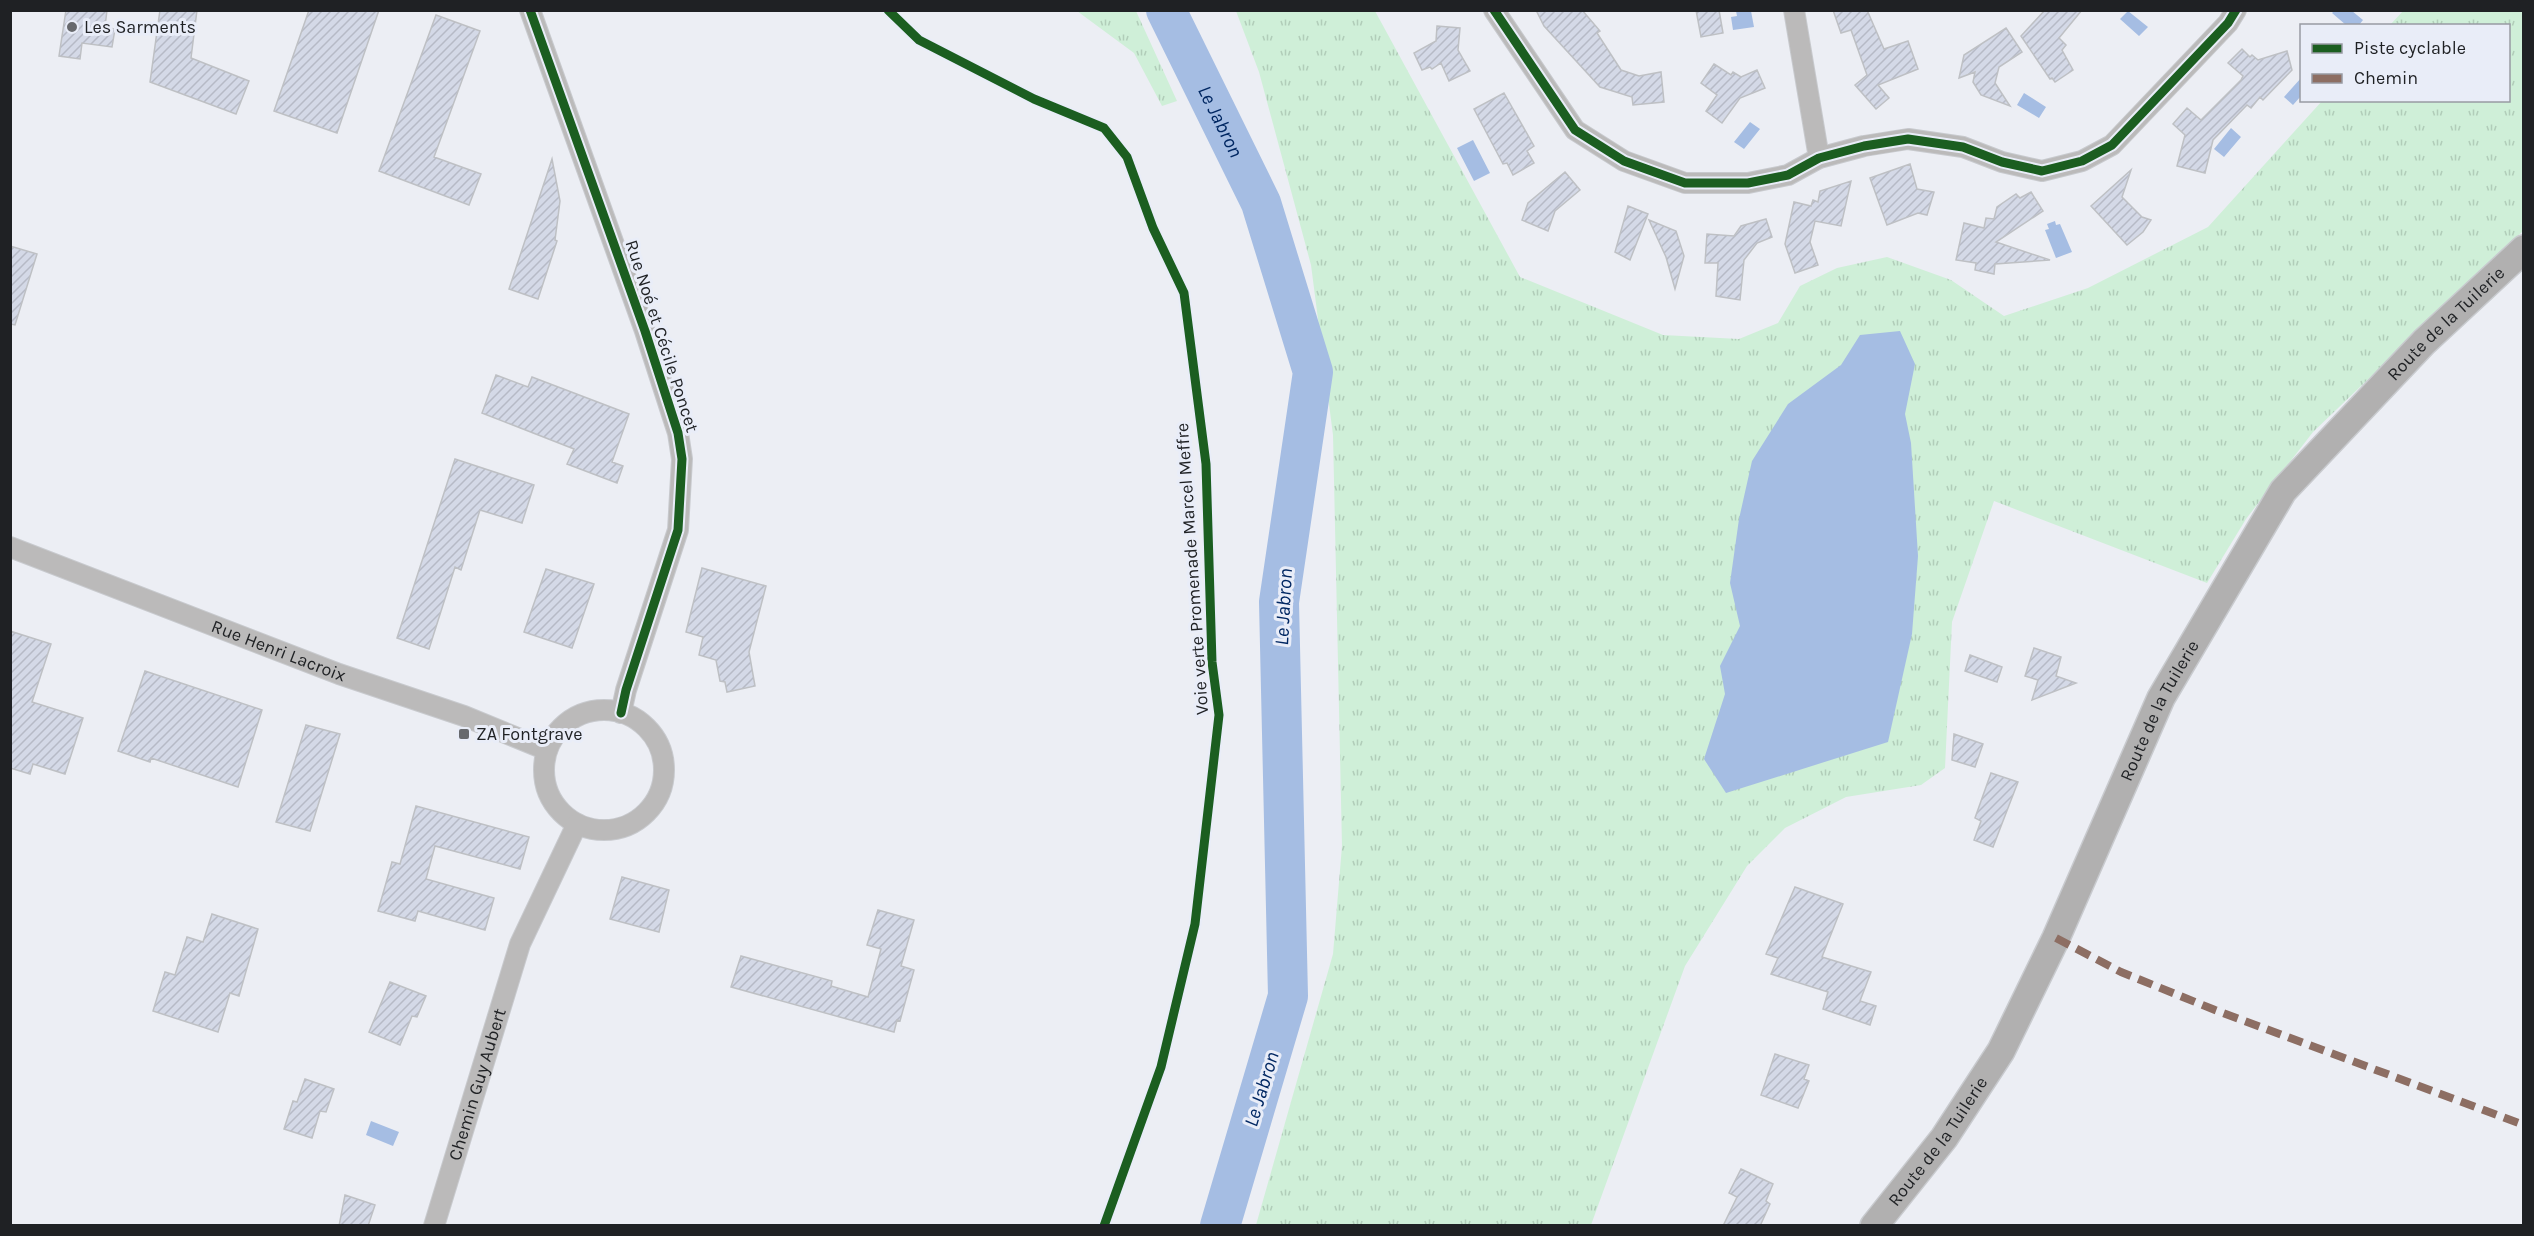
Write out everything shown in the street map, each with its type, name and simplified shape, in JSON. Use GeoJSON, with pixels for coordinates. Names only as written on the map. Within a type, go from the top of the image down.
{"type":"FeatureCollection","features":[{"type":"Feature","properties":{"kind":"main road","name":"Route de la Tuilerie"},"geometry":{"type":"LineString","coordinates":[[1874,1226],[1944,1138],[2001,1051],[2056,938],[2161,698],[2283,491],[2424,342],[2523,249]]}},
{"type":"Feature","properties":{"kind":"street","name":"Rue Noé et Cécile Poncet"},"geometry":{"type":"LineString","coordinates":[[530,10],[645,331],[678,433],[682,459],[678,530],[626,690],[621,712]]}},
{"type":"Feature","properties":{"kind":"street"},"geometry":{"type":"LineString","coordinates":[[1494,10],[1575,130],[1624,161],[1685,183],[1748,183],[1788,175],[1819,158],[1864,146],[1908,139],[1963,147],[2002,162],[2042,171],[2082,161],[2112,145],[2228,23],[2236,10]]}},
{"type":"Feature","properties":{"kind":"street"},"geometry":{"type":"LineString","coordinates":[[1794,10],[1819,158]]}},
{"type":"Feature","properties":{"kind":"street","name":"Rue Henri Lacroix"},"geometry":{"type":"LineString","coordinates":[[10,548],[339,674],[464,716],[547,750]]}},
{"type":"Feature","properties":{"kind":"street"},"geometry":{"type":"LineString","coordinates":[[602,710],[621,712],[644,725],[659,747],[664,773],[657,799],[640,819],[628,825],[602,831],[577,824],[557,809],[546,787],[544,768],[547,750],[561,728],[583,714],[602,710]]}},
{"type":"Feature","properties":{"kind":"street","name":"Chemin Guy Aubert"},"geometry":{"type":"LineString","coordinates":[[434,1226],[520,944],[577,824]]}},
{"type":"Feature","properties":{"kind":"green space"},"geometry":{"type":"Polygon","coordinates":[[[1077,11],[1136,11],[1177,101],[1162,106],[1134,53],[1077,11]]]}},
{"type":"Feature","properties":{"kind":"green space"},"geometry":{"type":"Polygon","coordinates":[[[1236,11],[1375,11],[1520,277],[1663,335],[1739,339],[1778,323],[1800,286],[1837,268],[1887,257],[1951,280],[2004,316],[2088,288],[2208,227],[2321,102],[2510,102],[2510,24],[2391,24],[2403,11],[2523,11],[2523,231],[2313,432],[2246,519],[2207,583],[1994,501],[1952,622],[1945,768],[1921,785],[1846,797],[1785,828],[1747,866],[1685,966],[1591,1225],[1256,1225],[1333,954],[1342,846],[1333,435],[1311,265],[1259,72],[1236,11]]]}},
{"type":"Feature","properties":{"kind":"water"},"geometry":{"type":"Polygon","coordinates":[[[1736,11],[1751,11],[1754,27],[1733,30],[1731,17],[1737,16],[1736,11]]]}},
{"type":"Feature","properties":{"kind":"water"},"geometry":{"type":"Polygon","coordinates":[[[2128,11],[2148,27],[2139,36],[2120,19],[2128,11]]]}},
{"type":"Feature","properties":{"kind":"water"},"geometry":{"type":"Polygon","coordinates":[[[2352,11],[2363,20],[2360,24],[2345,24],[2332,13],[2352,11]]]}},
{"type":"Feature","properties":{"kind":"water"},"geometry":{"type":"Polygon","coordinates":[[[2300,79],[2300,97],[2293,105],[2284,97],[2300,79]]]}},
{"type":"Feature","properties":{"kind":"water"},"geometry":{"type":"Polygon","coordinates":[[[2024,93],[2046,107],[2039,118],[2017,105],[2024,93]]]}},
{"type":"Feature","properties":{"kind":"water"},"geometry":{"type":"Polygon","coordinates":[[[1750,122],[1760,129],[1744,149],[1734,142],[1750,122]]]}},
{"type":"Feature","properties":{"kind":"water"},"geometry":{"type":"Polygon","coordinates":[[[2231,128],[2241,137],[2224,157],[2214,149],[2231,128]]]}},
{"type":"Feature","properties":{"kind":"water"},"geometry":{"type":"Polygon","coordinates":[[[1473,140],[1490,173],[1474,181],[1457,148],[1473,140]]]}},
{"type":"Feature","properties":{"kind":"water"},"geometry":{"type":"Polygon","coordinates":[[[2055,221],[2056,225],[2060,224],[2072,252],[2056,258],[2045,230],[2049,229],[2047,224],[2055,221]]]}},
{"type":"Feature","properties":{"kind":"water"},"geometry":{"type":"Polygon","coordinates":[[[1900,331],[1915,364],[1905,414],[1911,443],[1918,556],[1912,634],[1888,742],[1726,793],[1704,759],[1725,694],[1720,666],[1740,626],[1730,583],[1739,519],[1752,461],[1788,404],[1841,365],[1860,335],[1900,331]]]}},
{"type":"Feature","properties":{"kind":"water"},"geometry":{"type":"Polygon","coordinates":[[[371,1121],[399,1132],[393,1146],[366,1135],[371,1121]]]}},
{"type":"Feature","properties":{"kind":"building"},"geometry":{"type":"Polygon","coordinates":[[[66,10],[107,10],[105,27],[115,29],[112,47],[82,43],[80,59],[59,56],[66,10]]]}},
{"type":"Feature","properties":{"kind":"building"},"geometry":{"type":"Polygon","coordinates":[[[160,10],[197,10],[191,58],[249,81],[236,114],[150,82],[160,10]]]}},
{"type":"Feature","properties":{"kind":"building"},"geometry":{"type":"Polygon","coordinates":[[[309,10],[379,10],[337,133],[274,111],[309,10]]]}},
{"type":"Feature","properties":{"kind":"building"},"geometry":{"type":"Polygon","coordinates":[[[1536,10],[1582,10],[1600,31],[1597,33],[1621,70],[1639,76],[1661,72],[1664,102],[1633,105],[1632,97],[1600,87],[1544,26],[1536,10]]]}},
{"type":"Feature","properties":{"kind":"building"},"geometry":{"type":"Polygon","coordinates":[[[1696,10],[1719,10],[1723,33],[1701,37],[1696,10]]]}},
{"type":"Feature","properties":{"kind":"building"},"geometry":{"type":"Polygon","coordinates":[[[1833,10],[1867,10],[1884,49],[1908,41],[1918,69],[1878,85],[1889,98],[1876,109],[1855,85],[1867,75],[1851,30],[1841,33],[1833,10]]]}},
{"type":"Feature","properties":{"kind":"building"},"geometry":{"type":"Polygon","coordinates":[[[2045,10],[2082,10],[2059,38],[2066,45],[2062,50],[2073,70],[2055,82],[2052,78],[2050,79],[2021,36],[2045,10]]]}},
{"type":"Feature","properties":{"kind":"building"},"geometry":{"type":"Polygon","coordinates":[[[436,15],[480,31],[434,157],[481,174],[469,205],[379,171],[436,15]]]}},
{"type":"Feature","properties":{"kind":"building"},"geometry":{"type":"Polygon","coordinates":[[[1437,26],[1460,28],[1458,50],[1470,71],[1449,81],[1441,63],[1432,69],[1430,67],[1422,70],[1414,53],[1436,41],[1437,26]]]}},
{"type":"Feature","properties":{"kind":"building"},"geometry":{"type":"Polygon","coordinates":[[[2006,28],[2022,52],[1999,67],[1995,83],[2010,106],[1981,95],[1973,82],[1975,72],[1959,78],[1964,55],[2006,28]]]}},
{"type":"Feature","properties":{"kind":"building"},"geometry":{"type":"Polygon","coordinates":[[[2242,49],[2250,57],[2252,55],[2258,60],[2287,51],[2292,70],[2263,100],[2260,97],[2251,108],[2247,105],[2213,140],[2205,173],[2177,166],[2185,135],[2173,124],[2187,108],[2201,120],[2241,80],[2243,76],[2228,63],[2242,49]]]}},
{"type":"Feature","properties":{"kind":"building"},"geometry":{"type":"Polygon","coordinates":[[[1714,64],[1731,75],[1733,72],[1741,77],[1757,70],[1765,88],[1740,98],[1722,123],[1706,111],[1717,95],[1701,83],[1714,64]]]}},
{"type":"Feature","properties":{"kind":"building"},"geometry":{"type":"Polygon","coordinates":[[[1504,93],[1534,146],[1527,151],[1534,163],[1513,175],[1507,163],[1503,164],[1474,109],[1504,93]]]}},
{"type":"Feature","properties":{"kind":"building"},"geometry":{"type":"Polygon","coordinates":[[[552,159],[560,201],[555,240],[557,241],[538,299],[509,289],[552,159]]]}},
{"type":"Feature","properties":{"kind":"building"},"geometry":{"type":"Polygon","coordinates":[[[1910,164],[1917,189],[1934,192],[1927,215],[1918,213],[1887,225],[1870,178],[1910,164]]]}},
{"type":"Feature","properties":{"kind":"building"},"geometry":{"type":"Polygon","coordinates":[[[2131,170],[2122,197],[2142,217],[2151,220],[2143,232],[2127,245],[2091,206],[2131,170]]]}},
{"type":"Feature","properties":{"kind":"building"},"geometry":{"type":"Polygon","coordinates":[[[1565,172],[1580,190],[1555,211],[1548,231],[1522,220],[1528,203],[1565,172]]]}},
{"type":"Feature","properties":{"kind":"building"},"geometry":{"type":"Polygon","coordinates":[[[1851,181],[1841,226],[1815,221],[1810,242],[1818,265],[1795,273],[1785,244],[1794,202],[1811,206],[1813,200],[1818,202],[1820,191],[1851,181]]]}},
{"type":"Feature","properties":{"kind":"building"},"geometry":{"type":"Polygon","coordinates":[[[2031,192],[2043,211],[1996,242],[2050,260],[1995,264],[1994,274],[1975,270],[1976,263],[1956,260],[1964,223],[1984,228],[1986,218],[1994,219],[1997,207],[2016,194],[2020,198],[2031,192]]]}},
{"type":"Feature","properties":{"kind":"building"},"geometry":{"type":"Polygon","coordinates":[[[1628,206],[1648,214],[1630,260],[1615,252],[1628,206]]]}},
{"type":"Feature","properties":{"kind":"building"},"geometry":{"type":"Polygon","coordinates":[[[1766,219],[1772,237],[1757,243],[1744,260],[1740,300],[1716,296],[1718,263],[1705,263],[1707,234],[1734,236],[1741,226],[1766,219]]]}},
{"type":"Feature","properties":{"kind":"building"},"geometry":{"type":"Polygon","coordinates":[[[1649,220],[1676,231],[1684,256],[1675,289],[1666,257],[1649,220]]]}},
{"type":"Feature","properties":{"kind":"building"},"geometry":{"type":"Polygon","coordinates":[[[10,246],[37,254],[15,325],[10,324],[10,246]]]}},
{"type":"Feature","properties":{"kind":"building"},"geometry":{"type":"Polygon","coordinates":[[[496,375],[528,387],[532,377],[629,414],[612,462],[623,466],[617,483],[567,464],[574,449],[482,413],[496,375]]]}},
{"type":"Feature","properties":{"kind":"building"},"geometry":{"type":"Polygon","coordinates":[[[455,459],[534,485],[522,523],[480,510],[461,570],[455,567],[429,649],[397,638],[455,459]]]}},
{"type":"Feature","properties":{"kind":"building"},"geometry":{"type":"Polygon","coordinates":[[[702,568],[766,586],[749,652],[755,686],[727,692],[725,682],[720,681],[716,660],[699,655],[703,637],[686,632],[702,568]]]}},
{"type":"Feature","properties":{"kind":"building"},"geometry":{"type":"Polygon","coordinates":[[[546,569],[594,584],[572,648],[524,632],[546,569]]]}},
{"type":"Feature","properties":{"kind":"building"},"geometry":{"type":"Polygon","coordinates":[[[10,631],[51,644],[32,702],[83,718],[65,774],[33,764],[30,774],[10,768],[10,631]]]}},
{"type":"Feature","properties":{"kind":"building"},"geometry":{"type":"Polygon","coordinates":[[[2034,648],[2061,657],[2056,676],[2076,683],[2032,700],[2038,680],[2025,676],[2034,648]]]}},
{"type":"Feature","properties":{"kind":"building"},"geometry":{"type":"Polygon","coordinates":[[[1970,655],[2002,667],[1997,682],[1965,671],[1970,655]]]}},
{"type":"Feature","properties":{"kind":"building"},"geometry":{"type":"Polygon","coordinates":[[[145,671],[262,710],[238,787],[151,758],[150,762],[118,751],[145,671]]]}},
{"type":"Feature","properties":{"kind":"building"},"geometry":{"type":"Polygon","coordinates":[[[306,725],[340,734],[310,831],[276,822],[306,725]]]}},
{"type":"Feature","properties":{"kind":"building"},"geometry":{"type":"Polygon","coordinates":[[[1954,734],[1983,744],[1975,767],[1952,760],[1954,734]]]}},
{"type":"Feature","properties":{"kind":"building"},"geometry":{"type":"Polygon","coordinates":[[[1991,773],[2018,782],[1993,847],[1974,840],[1981,821],[1975,818],[1991,773]]]}},
{"type":"Feature","properties":{"kind":"building"},"geometry":{"type":"Polygon","coordinates":[[[416,806],[529,837],[520,869],[435,846],[426,879],[494,898],[485,930],[418,911],[415,921],[378,911],[392,862],[400,864],[416,806]]]}},
{"type":"Feature","properties":{"kind":"building"},"geometry":{"type":"Polygon","coordinates":[[[622,877],[669,890],[659,932],[610,919],[622,877]]]}},
{"type":"Feature","properties":{"kind":"building"},"geometry":{"type":"Polygon","coordinates":[[[1795,887],[1843,904],[1822,957],[1871,972],[1860,1001],[1876,1006],[1870,1025],[1823,1009],[1828,992],[1771,974],[1778,958],[1766,954],[1795,887]]]}},
{"type":"Feature","properties":{"kind":"building"},"geometry":{"type":"Polygon","coordinates":[[[878,910],[914,920],[901,966],[914,970],[900,1021],[897,1020],[894,1032],[731,987],[741,956],[832,981],[831,986],[868,997],[881,949],[867,945],[878,910]]]}},
{"type":"Feature","properties":{"kind":"building"},"geometry":{"type":"Polygon","coordinates":[[[212,914],[258,929],[239,996],[230,993],[218,1032],[153,1011],[165,972],[175,975],[187,937],[203,942],[212,914]]]}},
{"type":"Feature","properties":{"kind":"building"},"geometry":{"type":"Polygon","coordinates":[[[390,982],[426,996],[417,1017],[412,1016],[400,1045],[369,1032],[390,982]]]}},
{"type":"Feature","properties":{"kind":"building"},"geometry":{"type":"Polygon","coordinates":[[[1775,1054],[1809,1065],[1804,1079],[1809,1081],[1798,1108],[1761,1095],[1775,1054]]]}},
{"type":"Feature","properties":{"kind":"building"},"geometry":{"type":"Polygon","coordinates":[[[305,1079],[334,1089],[326,1112],[320,1111],[312,1138],[284,1129],[293,1101],[297,1102],[305,1079]]]}},
{"type":"Feature","properties":{"kind":"building"},"geometry":{"type":"Polygon","coordinates":[[[1741,1169],[1773,1184],[1766,1201],[1770,1204],[1760,1226],[1723,1226],[1737,1197],[1729,1193],[1741,1169]]]}},
{"type":"Feature","properties":{"kind":"building"},"geometry":{"type":"Polygon","coordinates":[[[345,1195],[375,1205],[368,1226],[339,1226],[345,1195]]]}},
{"type":"Feature","properties":{"kind":"waterway","name":"Le Jabron"},"geometry":{"type":"LineString","coordinates":[[1166,10],[1261,203],[1313,372],[1279,602],[1288,996],[1220,1226]]}},
{"type":"Feature","properties":{"kind":"marked path"},"geometry":{"type":"LineString","coordinates":[[2056,938],[2121,972],[2215,1010],[2524,1125]]}},
{"type":"Feature","properties":{"kind":"cycle path"},"geometry":{"type":"LineString","coordinates":[[530,10],[645,331],[678,433],[682,459],[678,530],[626,690],[621,713]]}},
{"type":"Feature","properties":{"kind":"cycle path","name":"Voie verte Promenade Marcel Meffre"},"geometry":{"type":"LineString","coordinates":[[888,10],[919,40],[1034,99],[1104,128],[1127,157],[1153,228],[1184,293],[1206,464],[1212,662],[1219,715],[1195,924],[1161,1067],[1104,1226]]}},
{"type":"Feature","properties":{"kind":"cycle path"},"geometry":{"type":"LineString","coordinates":[[1494,10],[1575,130],[1624,161],[1685,183],[1748,183],[1788,175],[1819,158],[1864,146],[1908,139],[1963,147],[2002,162],[2042,171],[2082,161],[2112,145],[2228,23],[2236,10]]}},
{"type":"Feature","properties":{"kind":"place","name":"Les Sarments"},"geometry":{"type":"Point","coordinates":[72,27]}},
{"type":"Feature","properties":{"kind":"place","name":"ZA Fontgrave"},"geometry":{"type":"Point","coordinates":[464,734]}}]}
